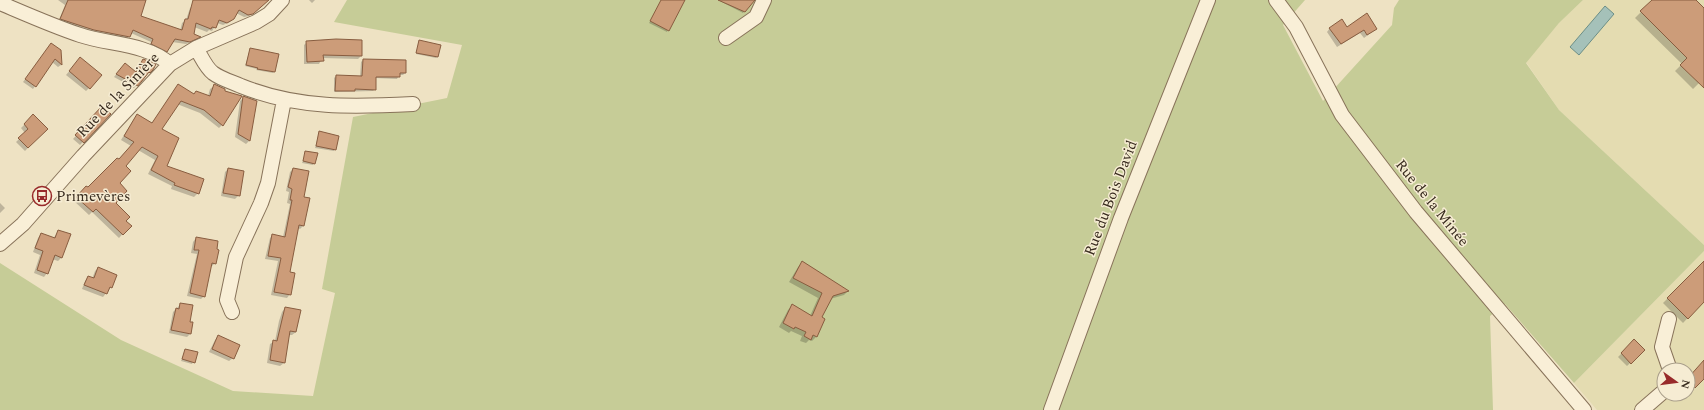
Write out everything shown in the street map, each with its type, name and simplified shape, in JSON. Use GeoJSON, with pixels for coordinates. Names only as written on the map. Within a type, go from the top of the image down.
{"type":"FeatureCollection","features":[{"type":"Feature","properties":{"kind":"street","name":"Rue de la Sinière"},"geometry":{"type":"LineString","coordinates":[[0,244],[23,224],[83,156],[170,64],[196,48],[256,22],[270,14],[282,0]]}},
{"type":"Feature","properties":{"kind":"street"},"geometry":{"type":"LineString","coordinates":[[726,38],[756,17],[764,0]]}},
{"type":"Feature","properties":{"kind":"street","name":"Rue du Bois David"},"geometry":{"type":"LineString","coordinates":[[1051,410],[1121,218],[1208,0]]}},
{"type":"Feature","properties":{"kind":"street","name":"Rue de la Minée"},"geometry":{"type":"LineString","coordinates":[[1276,0],[1296,27],[1342,115],[1434,234],[1584,410]]}},
{"type":"Feature","properties":{"kind":"street"},"geometry":{"type":"LineString","coordinates":[[0,3],[79,35],[139,48],[163,58],[170,64]]}},
{"type":"Feature","properties":{"kind":"street"},"geometry":{"type":"LineString","coordinates":[[196,48],[213,73],[260,94],[315,105],[356,107],[413,104]]}},
{"type":"Feature","properties":{"kind":"street"},"geometry":{"type":"LineString","coordinates":[[232,312],[227,300],[236,257],[261,203],[268,183],[284,100]]}},
{"type":"Feature","properties":{"kind":"street"},"geometry":{"type":"LineString","coordinates":[[1667,362],[1662,348],[1668,319]]}},
{"type":"Feature","properties":{"kind":"street"},"geometry":{"type":"LineString","coordinates":[[1642,410],[1656,398]]}},
{"type":"Feature","properties":{"kind":"shaded area"},"geometry":{"type":"Polygon","coordinates":[[[1583,0],[1704,0],[1704,245],[1559,110],[1526,62],[1559,23],[1583,0]]]}},
{"type":"Feature","properties":{"kind":"shaded area"},"geometry":{"type":"Polygon","coordinates":[[[1704,251],[1704,410],[1597,410],[1574,383],[1704,251]]]}},
{"type":"Feature","properties":{"kind":"green space"},"geometry":{"type":"Polygon","coordinates":[[[347,0],[1305,0],[1283,25],[1323,101],[1392,25],[1394,8],[1399,0],[1583,0],[1559,23],[1526,63],[1559,110],[1704,245],[1704,251],[1574,383],[1505,304],[1490,316],[1493,410],[0,410],[0,263],[121,340],[233,391],[313,396],[335,293],[322,289],[353,117],[447,98],[462,45],[334,22],[347,0]]]}},
{"type":"Feature","properties":{"kind":"water"},"geometry":{"type":"Polygon","coordinates":[[[1605,6],[1614,14],[1579,55],[1570,47],[1605,6]]]}},
{"type":"Feature","properties":{"kind":"building"},"geometry":{"type":"Polygon","coordinates":[[[68,0],[146,0],[141,16],[182,30],[185,19],[188,19],[193,0],[269,0],[253,14],[248,15],[239,10],[234,19],[227,23],[219,20],[216,28],[212,27],[211,29],[196,23],[194,34],[201,37],[190,42],[175,39],[167,52],[151,44],[153,39],[133,30],[130,37],[94,30],[60,19],[68,0]]]}},
{"type":"Feature","properties":{"kind":"building"},"geometry":{"type":"Polygon","coordinates":[[[661,0],[685,0],[669,31],[650,21],[661,0]]]}},
{"type":"Feature","properties":{"kind":"building"},"geometry":{"type":"Polygon","coordinates":[[[718,0],[755,0],[745,12],[718,0]]]}},
{"type":"Feature","properties":{"kind":"building"},"geometry":{"type":"Polygon","coordinates":[[[1652,0],[1696,0],[1704,8],[1704,88],[1680,65],[1687,58],[1640,11],[1652,0]]]}},
{"type":"Feature","properties":{"kind":"building"},"geometry":{"type":"Polygon","coordinates":[[[1367,13],[1377,29],[1367,35],[1364,30],[1341,44],[1329,28],[1342,19],[1347,27],[1367,13]]]}},
{"type":"Feature","properties":{"kind":"building"},"geometry":{"type":"Polygon","coordinates":[[[336,39],[362,40],[362,56],[323,55],[324,61],[307,62],[306,41],[336,39]]]}},
{"type":"Feature","properties":{"kind":"building"},"geometry":{"type":"Polygon","coordinates":[[[419,40],[441,45],[438,57],[416,53],[419,40]]]}},
{"type":"Feature","properties":{"kind":"building"},"geometry":{"type":"Polygon","coordinates":[[[51,43],[61,50],[62,65],[55,59],[36,87],[25,79],[51,43]]]}},
{"type":"Feature","properties":{"kind":"building"},"geometry":{"type":"Polygon","coordinates":[[[250,48],[279,54],[275,72],[257,69],[258,68],[246,65],[250,48]]]}},
{"type":"Feature","properties":{"kind":"building"},"geometry":{"type":"Polygon","coordinates":[[[80,57],[102,75],[90,89],[69,71],[80,57]]]}},
{"type":"Feature","properties":{"kind":"building"},"geometry":{"type":"Polygon","coordinates":[[[143,59],[156,64],[153,70],[150,73],[149,72],[138,86],[116,74],[125,63],[136,72],[143,59]]]}},
{"type":"Feature","properties":{"kind":"building"},"geometry":{"type":"Polygon","coordinates":[[[363,59],[406,60],[406,73],[400,73],[400,77],[376,77],[376,90],[355,89],[355,91],[335,91],[336,75],[362,76],[363,59]]]}},
{"type":"Feature","properties":{"kind":"building"},"geometry":{"type":"Polygon","coordinates":[[[178,84],[194,94],[196,91],[210,96],[214,84],[225,89],[225,91],[242,96],[223,126],[204,110],[181,101],[162,129],[179,138],[167,166],[204,179],[199,194],[174,185],[175,183],[151,170],[158,156],[142,147],[126,166],[131,171],[120,183],[127,191],[116,203],[130,217],[126,221],[132,226],[123,235],[96,209],[93,212],[76,197],[117,158],[119,159],[134,142],[124,136],[137,114],[152,123],[178,84]]]}},
{"type":"Feature","properties":{"kind":"building"},"geometry":{"type":"Polygon","coordinates":[[[243,96],[257,101],[250,141],[238,134],[243,96]]]}},
{"type":"Feature","properties":{"kind":"building"},"geometry":{"type":"Polygon","coordinates":[[[102,106],[111,114],[84,143],[75,135],[102,106]]]}},
{"type":"Feature","properties":{"kind":"building"},"geometry":{"type":"Polygon","coordinates":[[[33,114],[48,129],[28,148],[18,138],[28,129],[24,124],[33,114]]]}},
{"type":"Feature","properties":{"kind":"building"},"geometry":{"type":"Polygon","coordinates":[[[319,131],[339,136],[336,150],[316,146],[319,131]]]}},
{"type":"Feature","properties":{"kind":"building"},"geometry":{"type":"Polygon","coordinates":[[[305,151],[318,153],[315,164],[303,161],[305,151]]]}},
{"type":"Feature","properties":{"kind":"building"},"geometry":{"type":"Polygon","coordinates":[[[228,168],[244,171],[240,196],[223,193],[228,168]]]}},
{"type":"Feature","properties":{"kind":"building"},"geometry":{"type":"Polygon","coordinates":[[[293,168],[309,171],[304,197],[310,198],[304,226],[299,225],[290,272],[295,273],[291,295],[274,292],[281,258],[268,256],[272,234],[285,237],[292,200],[290,200],[292,189],[288,187],[293,168]]]}},
{"type":"Feature","properties":{"kind":"building"},"geometry":{"type":"Polygon","coordinates":[[[58,230],[71,234],[62,258],[55,255],[48,274],[37,270],[43,251],[35,248],[41,233],[55,238],[58,230]]]}},
{"type":"Feature","properties":{"kind":"building"},"geometry":{"type":"Polygon","coordinates":[[[196,237],[218,241],[217,249],[219,250],[216,264],[212,263],[205,297],[190,293],[199,250],[194,250],[196,237]]]}},
{"type":"Feature","properties":{"kind":"building"},"geometry":{"type":"Polygon","coordinates":[[[802,261],[849,291],[833,296],[822,317],[825,319],[817,337],[813,335],[811,340],[804,336],[806,332],[795,327],[794,329],[783,323],[792,304],[812,316],[822,293],[793,278],[802,261]]]}},
{"type":"Feature","properties":{"kind":"building"},"geometry":{"type":"Polygon","coordinates":[[[1704,261],[1704,302],[1688,319],[1667,298],[1704,261]]]}},
{"type":"Feature","properties":{"kind":"building"},"geometry":{"type":"Polygon","coordinates":[[[98,267],[117,275],[112,288],[110,287],[107,294],[84,285],[88,276],[94,278],[98,267]]]}},
{"type":"Feature","properties":{"kind":"building"},"geometry":{"type":"Polygon","coordinates":[[[180,303],[193,305],[190,322],[193,322],[191,334],[171,330],[176,308],[179,309],[180,303]]]}},
{"type":"Feature","properties":{"kind":"building"},"geometry":{"type":"Polygon","coordinates":[[[285,307],[301,310],[296,332],[290,331],[285,363],[270,360],[273,340],[277,341],[285,307]]]}},
{"type":"Feature","properties":{"kind":"building"},"geometry":{"type":"Polygon","coordinates":[[[218,335],[240,345],[234,359],[212,349],[218,335]]]}},
{"type":"Feature","properties":{"kind":"building"},"geometry":{"type":"Polygon","coordinates":[[[1634,339],[1645,350],[1631,364],[1621,353],[1634,339]]]}},
{"type":"Feature","properties":{"kind":"building"},"geometry":{"type":"Polygon","coordinates":[[[185,349],[198,352],[195,363],[182,359],[185,349]]]}},
{"type":"Feature","properties":{"kind":"building"},"geometry":{"type":"Polygon","coordinates":[[[1704,360],[1704,379],[1696,387],[1696,369],[1704,360]]]}},
{"type":"Feature","properties":{"kind":"place","name":"Primevères"},"geometry":{"type":"Point","coordinates":[42,196]}}]}
